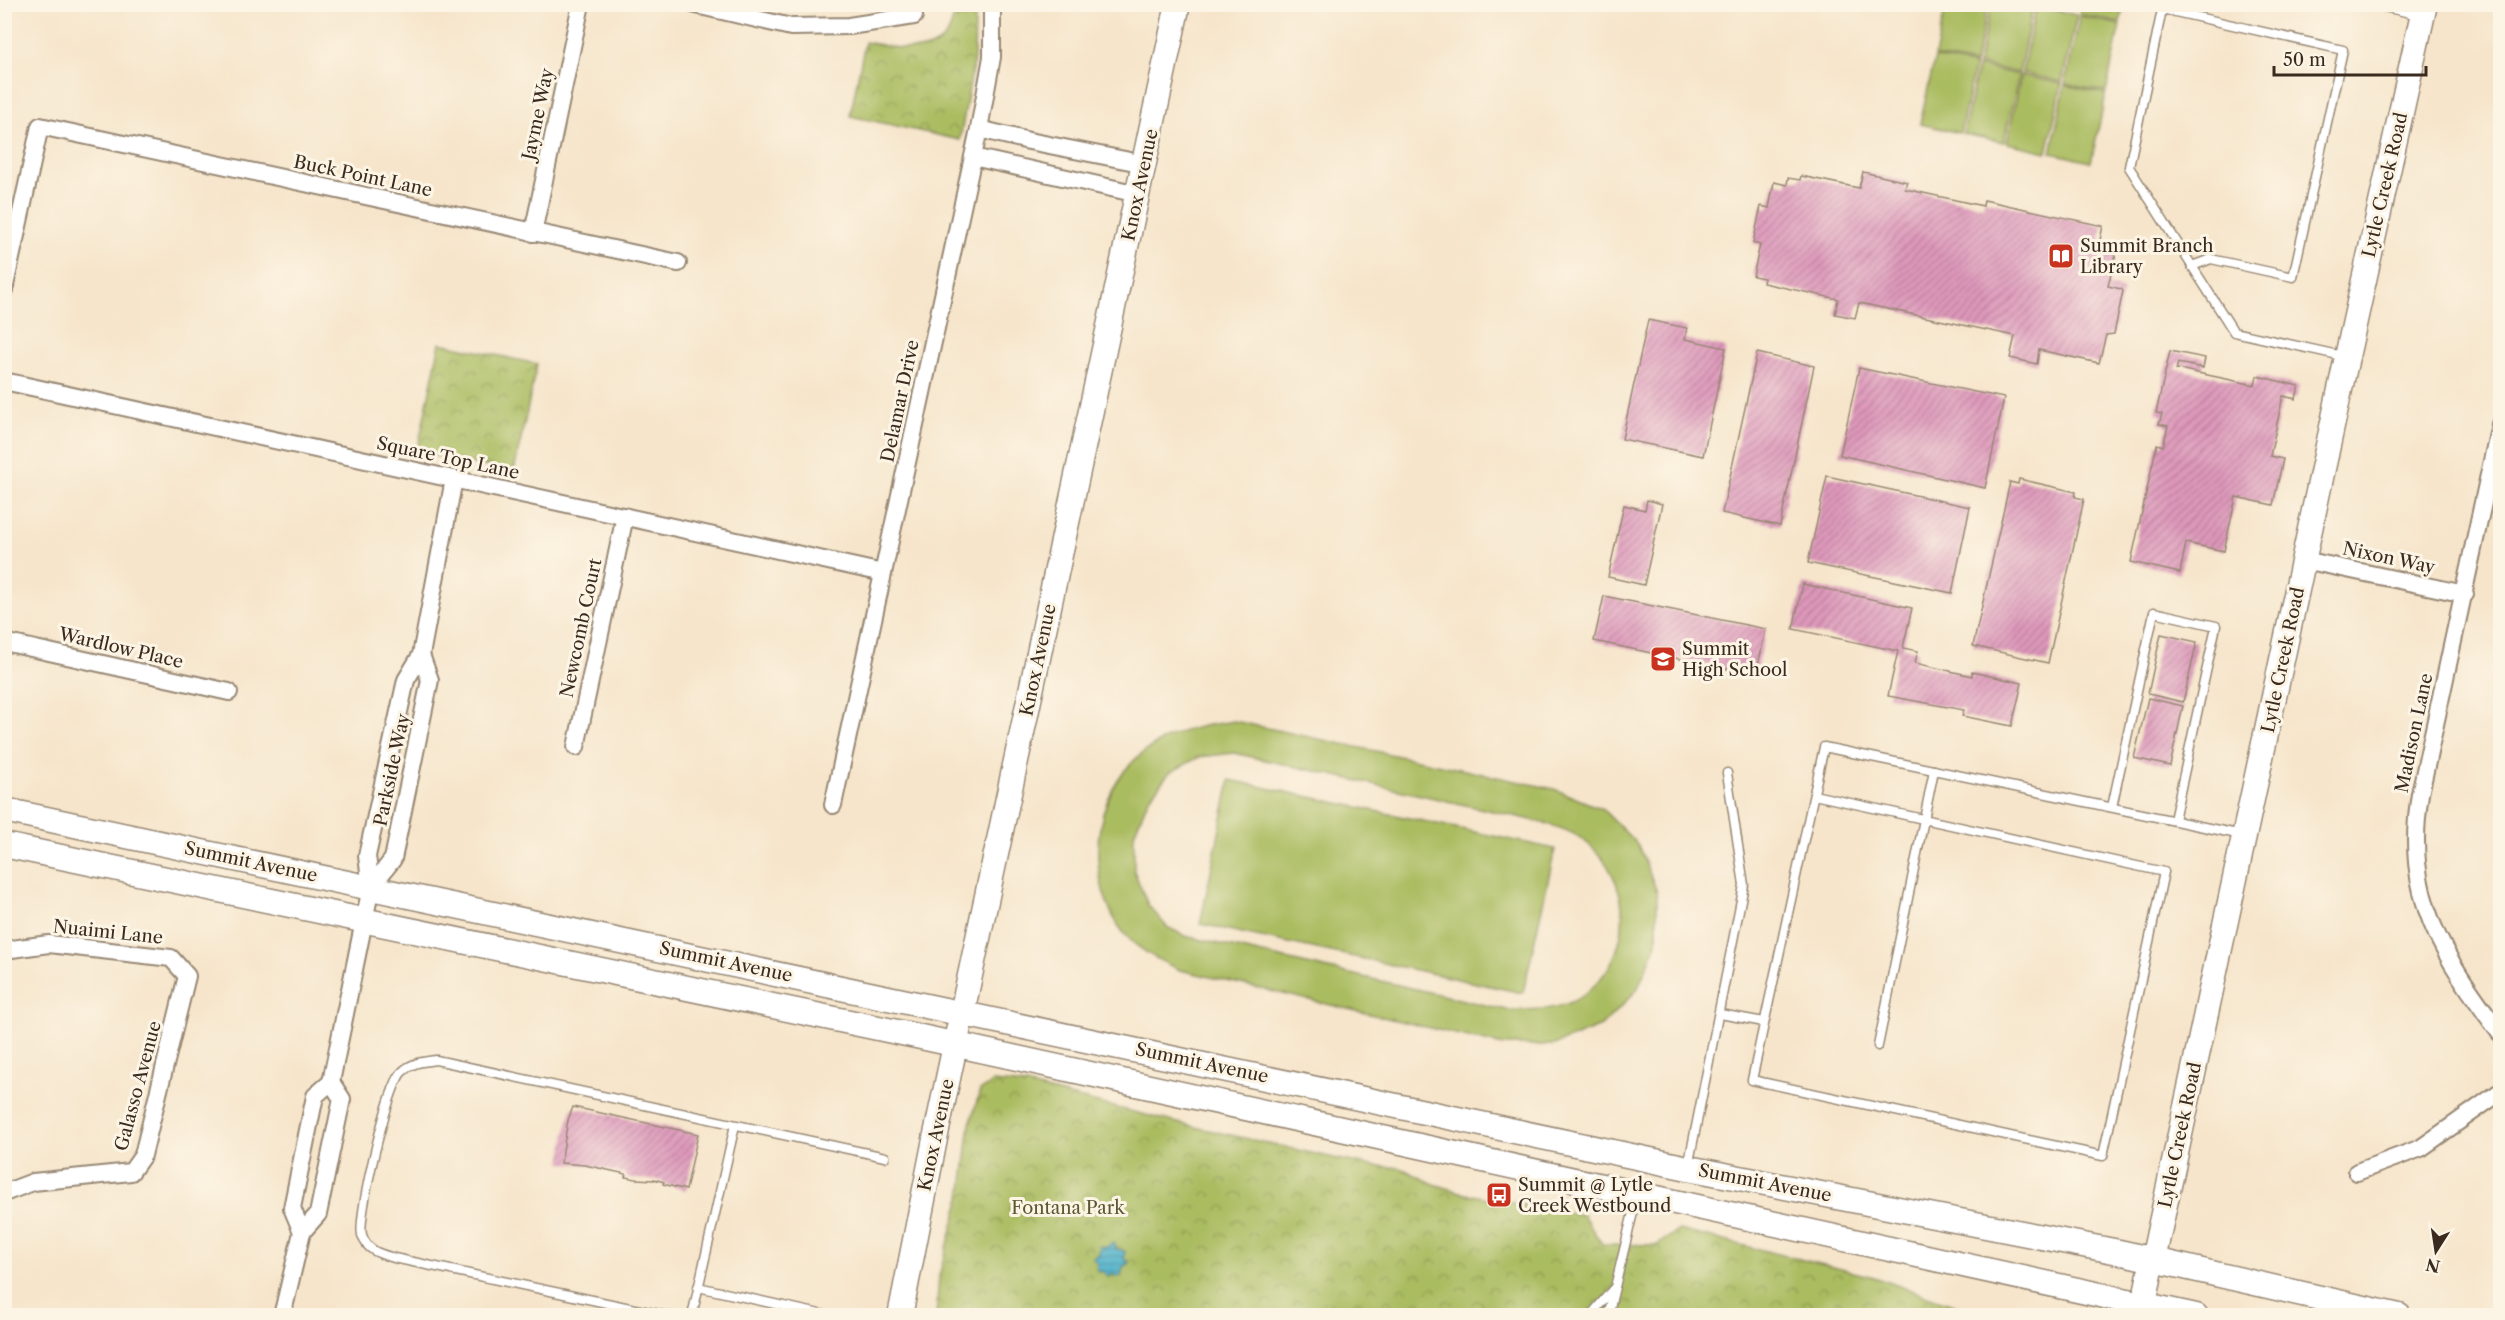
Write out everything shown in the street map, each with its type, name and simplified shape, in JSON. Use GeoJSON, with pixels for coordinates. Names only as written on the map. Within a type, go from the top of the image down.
{"type":"FeatureCollection","features":[{"type":"Feature","properties":{"kind":"main road","name":"Knox Avenue"},"geometry":{"type":"LineString","coordinates":[[900,1316],[932,1150],[1178,4]]}},
{"type":"Feature","properties":{"kind":"main road","name":"Lytle Creek Road"},"geometry":{"type":"LineString","coordinates":[[2142,1309],[2424,10]]}},
{"type":"Feature","properties":{"kind":"main road","name":"Summit Avenue"},"geometry":{"type":"LineString","coordinates":[[4,810],[963,1012],[1688,1168],[2154,1260],[2399,1316]]}},
{"type":"Feature","properties":{"kind":"main road","name":"Summit Avenue"},"geometry":{"type":"LineString","coordinates":[[4,845],[956,1045],[1638,1192],[2142,1309],[2196,1316]]}},
{"type":"Feature","properties":{"kind":"street","name":"Jayme Way"},"geometry":{"type":"LineString","coordinates":[[533,232],[581,4]]}},
{"type":"Feature","properties":{"kind":"street"},"geometry":{"type":"LineString","coordinates":[[692,4],[790,27],[849,26],[914,16]]}},
{"type":"Feature","properties":{"kind":"street","name":"Delamar Drive"},"geometry":{"type":"LineString","coordinates":[[833,805],[979,129],[992,57],[992,4]]}},
{"type":"Feature","properties":{"kind":"street","name":"Buck Point Lane"},"geometry":{"type":"LineString","coordinates":[[4,290],[40,126],[678,263]]}},
{"type":"Feature","properties":{"kind":"street"},"geometry":{"type":"LineString","coordinates":[[979,129],[1145,164]]}},
{"type":"Feature","properties":{"kind":"street"},"geometry":{"type":"LineString","coordinates":[[973,157],[1138,194]]}},
{"type":"Feature","properties":{"kind":"street","name":"Square Top Lane"},"geometry":{"type":"LineString","coordinates":[[4,381],[883,573]]}},
{"type":"Feature","properties":{"kind":"street","name":"Madison Lane"},"geometry":{"type":"LineString","coordinates":[[2500,424],[2420,794],[2415,832],[2417,865],[2426,910],[2436,936],[2460,978],[2500,1033]]}},
{"type":"Feature","properties":{"kind":"street","name":"Parkside Way"},"geometry":{"type":"LineString","coordinates":[[302,1233],[292,1208],[315,1096],[331,1082],[371,887],[367,856],[406,680],[421,656],[454,479]]}},
{"type":"Feature","properties":{"kind":"street","name":"Newcomb Court"},"geometry":{"type":"LineString","coordinates":[[576,747],[625,516]]}},
{"type":"Feature","properties":{"kind":"street","name":"Nixon Way"},"geometry":{"type":"LineString","coordinates":[[2304,560],[2465,594]]}},
{"type":"Feature","properties":{"kind":"street","name":"Wardlow Place"},"geometry":{"type":"LineString","coordinates":[[4,642],[229,693]]}},
{"type":"Feature","properties":{"kind":"street","name":"Parkside Way"},"geometry":{"type":"LineString","coordinates":[[371,887],[393,859],[430,680],[421,656]]}},
{"type":"Feature","properties":{"kind":"street"},"geometry":{"type":"LineString","coordinates":[[392,738],[417,743]]}},
{"type":"Feature","properties":{"kind":"street","name":"Nuaimi Lane"},"geometry":{"type":"LineString","coordinates":[[4,950],[49,944],[171,958]]}},
{"type":"Feature","properties":{"kind":"street","name":"Galasso Avenue"},"geometry":{"type":"LineString","coordinates":[[4,1193],[33,1182],[131,1172],[143,1155],[187,976],[171,958]]}},
{"type":"Feature","properties":{"kind":"street"},"geometry":{"type":"LineString","coordinates":[[282,1316],[302,1233],[318,1214],[342,1099],[331,1082]]}},
{"type":"Feature","properties":{"kind":"street"},"geometry":{"type":"LineString","coordinates":[[2357,1172],[2421,1148],[2500,1092]]}},
{"type":"Feature","properties":{"kind":"lane"},"geometry":{"type":"LineString","coordinates":[[2371,4],[2424,10]]}},
{"type":"Feature","properties":{"kind":"lane"},"geometry":{"type":"LineString","coordinates":[[2192,266],[2211,259],[2293,277],[2343,50],[2162,7],[2129,167],[2192,266],[2234,332],[2347,357]]}},
{"type":"Feature","properties":{"kind":"lane"},"geometry":{"type":"LineString","coordinates":[[2112,807],[2154,612],[2216,626],[2174,820]]}},
{"type":"Feature","properties":{"kind":"lane"},"geometry":{"type":"LineString","coordinates":[[1814,795],[2164,872],[2103,1156],[1752,1080],[1824,747],[2245,835]]}},
{"type":"Feature","properties":{"kind":"lane"},"geometry":{"type":"LineString","coordinates":[[1878,1046],[1934,770]]}},
{"type":"Feature","properties":{"kind":"lane"},"geometry":{"type":"LineString","coordinates":[[1688,1168],[1744,885],[1727,773]]}},
{"type":"Feature","properties":{"kind":"lane"},"geometry":{"type":"LineString","coordinates":[[1720,1014],[1764,1022]]}},
{"type":"Feature","properties":{"kind":"lane"},"geometry":{"type":"LineString","coordinates":[[668,1316],[377,1253],[367,1245],[360,1226],[383,1116],[400,1073],[413,1063],[436,1060],[885,1157]]}},
{"type":"Feature","properties":{"kind":"lane"},"geometry":{"type":"LineString","coordinates":[[692,1316],[735,1125]]}},
{"type":"Feature","properties":{"kind":"lane"},"geometry":{"type":"LineString","coordinates":[[1608,1316],[1638,1192]]}},
{"type":"Feature","properties":{"kind":"lane"},"geometry":{"type":"LineString","coordinates":[[698,1287],[829,1316]]}},
{"type":"Feature","properties":{"kind":"lane"},"geometry":{"type":"LineString","coordinates":[[1590,1316],[1614,1289]]}},
{"type":"Feature","properties":{"kind":"green space"},"geometry":{"type":"Polygon","coordinates":[[[2028,4],[2033,6],[2019,73],[1978,64],[1991,5],[2028,4]]]}},
{"type":"Feature","properties":{"kind":"green space"},"geometry":{"type":"Polygon","coordinates":[[[1946,5],[1988,5],[1975,64],[1935,56],[1946,5]]]}},
{"type":"Feature","properties":{"kind":"green space"},"geometry":{"type":"Polygon","coordinates":[[[2081,5],[2124,5],[2120,23],[2079,14],[2081,5]]]}},
{"type":"Feature","properties":{"kind":"green space"},"geometry":{"type":"Polygon","coordinates":[[[2036,6],[2077,15],[2062,82],[2022,73],[2036,6]]]}},
{"type":"Feature","properties":{"kind":"green space"},"geometry":{"type":"Polygon","coordinates":[[[2080,16],[2120,25],[2106,92],[2065,84],[2080,16]]]}},
{"type":"Feature","properties":{"kind":"green space"},"geometry":{"type":"Polygon","coordinates":[[[975,17],[974,60],[960,140],[850,116],[865,42],[905,49],[930,47],[940,42],[948,32],[953,18],[975,17]]]}},
{"type":"Feature","properties":{"kind":"green space"},"geometry":{"type":"Polygon","coordinates":[[[1935,57],[1975,66],[1960,133],[1920,124],[1935,57]]]}},
{"type":"Feature","properties":{"kind":"green space"},"geometry":{"type":"Polygon","coordinates":[[[1978,66],[2019,75],[2004,142],[1963,134],[1978,66]]]}},
{"type":"Feature","properties":{"kind":"green space"},"geometry":{"type":"Polygon","coordinates":[[[2021,75],[2062,84],[2047,152],[2007,143],[2021,75]]]}},
{"type":"Feature","properties":{"kind":"green space"},"geometry":{"type":"Polygon","coordinates":[[[2065,85],[2106,94],[2091,162],[2051,153],[2065,85]]]}},
{"type":"Feature","properties":{"kind":"green space"},"geometry":{"type":"Polygon","coordinates":[[[440,343],[537,364],[514,472],[417,452],[440,343]]]}},
{"type":"Feature","properties":{"kind":"green space"},"geometry":{"type":"Polygon","coordinates":[[[1234,721],[1554,789],[1602,809],[1638,845],[1657,892],[1657,943],[1637,990],[1601,1026],[1554,1045],[1503,1045],[1180,970],[1146,952],[1130,940],[1118,925],[1107,902],[1100,877],[1098,851],[1100,826],[1107,801],[1119,779],[1135,759],[1156,744],[1184,731],[1234,721]],[[1234,753],[1199,757],[1169,773],[1148,800],[1134,834],[1134,871],[1148,905],[1167,927],[1185,936],[1507,1010],[1546,1009],[1574,1001],[1600,980],[1612,960],[1620,939],[1622,918],[1620,896],[1612,874],[1600,855],[1578,836],[1545,823],[1234,753]]]}},
{"type":"Feature","properties":{"kind":"green space"},"geometry":{"type":"Polygon","coordinates":[[[1230,780],[1555,849],[1523,993],[1200,924],[1230,780]]]}},
{"type":"Feature","properties":{"kind":"green space","name":"Fontana Park"},"geometry":{"type":"Polygon","coordinates":[[[993,1082],[1026,1085],[1186,1125],[1343,1160],[1401,1168],[1434,1184],[1466,1194],[1583,1215],[1602,1244],[1657,1245],[1679,1230],[1874,1277],[1961,1308],[2002,1315],[936,1316],[939,1276],[961,1197],[970,1124],[980,1091],[993,1082]]]}},
{"type":"Feature","properties":{"kind":"water"},"geometry":{"type":"Polygon","coordinates":[[[1113,1243],[1117,1249],[1125,1251],[1124,1258],[1129,1263],[1123,1267],[1121,1275],[1117,1277],[1113,1274],[1108,1277],[1104,1272],[1097,1271],[1097,1264],[1093,1258],[1099,1254],[1100,1246],[1107,1247],[1113,1243]]]}},
{"type":"Feature","properties":{"kind":"building"},"geometry":{"type":"Polygon","coordinates":[[[1863,172],[1907,182],[1905,189],[1983,206],[1984,200],[2103,226],[2098,249],[2116,253],[2108,286],[2123,291],[2114,334],[2106,335],[2099,363],[2039,350],[2037,364],[2010,358],[2015,336],[1859,303],[1855,318],[1835,314],[1838,299],[1763,283],[1764,278],[1753,276],[1760,245],[1753,243],[1761,206],[1769,208],[1774,182],[1787,185],[1788,178],[1800,180],[1801,176],[1859,188],[1863,172]]]}},
{"type":"Feature","properties":{"kind":"building"},"geometry":{"type":"Polygon","coordinates":[[[1648,320],[1687,328],[1685,339],[1726,348],[1703,456],[1622,439],[1648,320]]]}},
{"type":"Feature","properties":{"kind":"building"},"geometry":{"type":"Polygon","coordinates":[[[2170,351],[2205,358],[2203,368],[2178,363],[2176,370],[2255,385],[2257,376],[2299,386],[2296,399],[2283,396],[2270,456],[2283,459],[2273,505],[2236,497],[2224,551],[2186,543],[2180,573],[2131,562],[2157,444],[2163,446],[2168,426],[2159,424],[2162,414],[2156,413],[2170,351]]]}},
{"type":"Feature","properties":{"kind":"building"},"geometry":{"type":"Polygon","coordinates":[[[1757,353],[1814,366],[1780,526],[1722,513],[1757,353]]]}},
{"type":"Feature","properties":{"kind":"building"},"geometry":{"type":"Polygon","coordinates":[[[1859,368],[2004,398],[1985,488],[1840,455],[1859,368]]]}},
{"type":"Feature","properties":{"kind":"building"},"geometry":{"type":"Polygon","coordinates":[[[1827,476],[1970,507],[1952,593],[1808,563],[1827,476]]]}},
{"type":"Feature","properties":{"kind":"building"},"geometry":{"type":"Polygon","coordinates":[[[2019,479],[2076,492],[2075,497],[2084,499],[2048,663],[1973,646],[2010,482],[2018,484],[2019,479]]]}},
{"type":"Feature","properties":{"kind":"building"},"geometry":{"type":"Polygon","coordinates":[[[1647,500],[1662,504],[1644,585],[1608,577],[1624,505],[1645,510],[1647,500]]]}},
{"type":"Feature","properties":{"kind":"building"},"geometry":{"type":"Polygon","coordinates":[[[1803,584],[1912,608],[1903,648],[1918,651],[1915,663],[1972,676],[1972,672],[2022,683],[2012,726],[1962,716],[1964,710],[1888,696],[1898,651],[1793,629],[1803,584]]]}},
{"type":"Feature","properties":{"kind":"building"},"geometry":{"type":"Polygon","coordinates":[[[1604,596],[1766,629],[1756,675],[1594,641],[1604,596]]]}},
{"type":"Feature","properties":{"kind":"building"},"geometry":{"type":"Polygon","coordinates":[[[2161,634],[2197,642],[2183,702],[2148,694],[2161,634]]]}},
{"type":"Feature","properties":{"kind":"building"},"geometry":{"type":"Polygon","coordinates":[[[2148,698],[2183,706],[2170,766],[2134,758],[2148,698]]]}},
{"type":"Feature","properties":{"kind":"building"},"geometry":{"type":"Polygon","coordinates":[[[573,1107],[698,1134],[686,1190],[663,1184],[664,1182],[654,1179],[636,1179],[625,1177],[626,1174],[585,1165],[561,1163],[568,1120],[573,1107]]]}},
{"type":"Feature","properties":{"kind":"place","name":"Summit Branch Library"},"geometry":{"type":"Point","coordinates":[2061,256]}},
{"type":"Feature","properties":{"kind":"place","name":"Summit High School"},"geometry":{"type":"Point","coordinates":[1663,659]}},
{"type":"Feature","properties":{"kind":"place","name":"Summit @ Lytle Creek Westbound"},"geometry":{"type":"Point","coordinates":[1499,1195]}}]}
